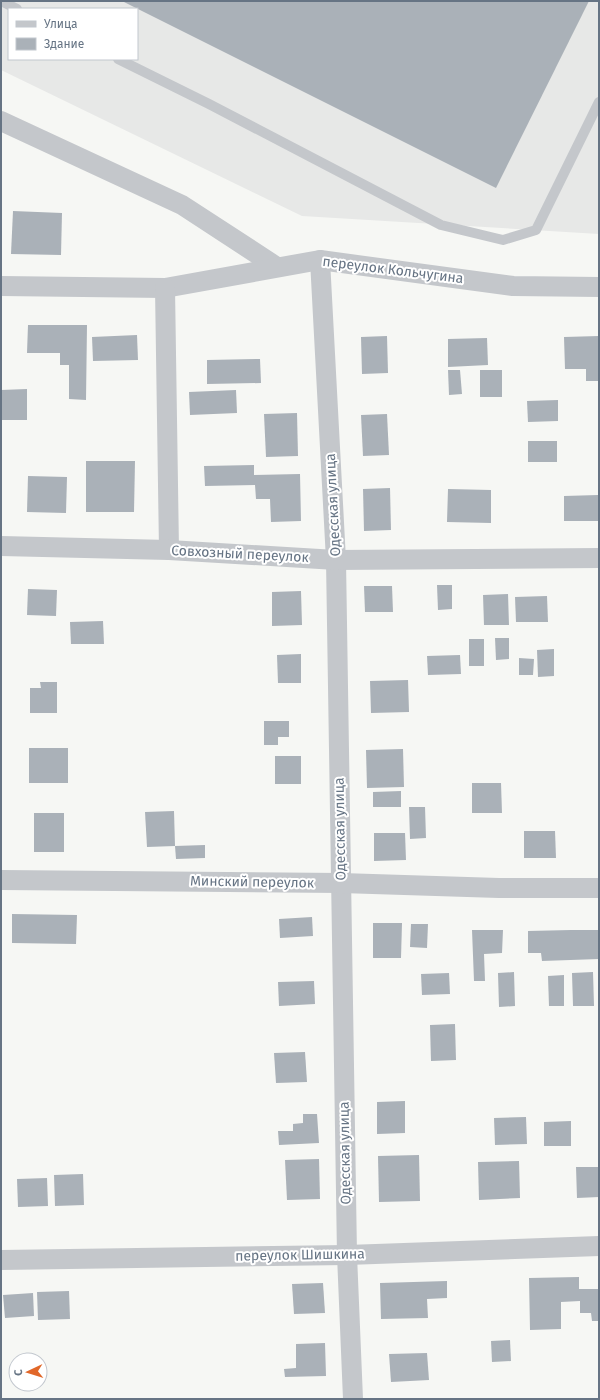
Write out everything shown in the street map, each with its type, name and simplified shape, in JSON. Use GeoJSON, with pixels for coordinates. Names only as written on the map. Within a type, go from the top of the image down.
{"type":"FeatureCollection","features":[{"type":"Feature","properties":{"kind":"street"},"geometry":{"type":"LineString","coordinates":[[1,121],[182,205],[277,267]]}},
{"type":"Feature","properties":{"kind":"street","name":"переулок Кольчугина"},"geometry":{"type":"LineString","coordinates":[[1,286],[165,288],[320,260],[513,286],[599,287]]}},
{"type":"Feature","properties":{"kind":"street","name":"Одесская улица"},"geometry":{"type":"LineString","coordinates":[[320,260],[336,560],[347,1254],[353,1399]]}},
{"type":"Feature","properties":{"kind":"street"},"geometry":{"type":"LineString","coordinates":[[165,288],[169,550]]}},
{"type":"Feature","properties":{"kind":"street","name":"Совхозный переулок"},"geometry":{"type":"LineString","coordinates":[[1,546],[169,550],[336,560],[599,558]]}},
{"type":"Feature","properties":{"kind":"street","name":"Минский переулок"},"geometry":{"type":"LineString","coordinates":[[1,880],[341,883],[499,888],[599,888]]}},
{"type":"Feature","properties":{"kind":"street","name":"переулок Шишкина"},"geometry":{"type":"LineString","coordinates":[[1,1260],[347,1254],[599,1246]]}},
{"type":"Feature","properties":{"kind":"lane"},"geometry":{"type":"LineString","coordinates":[[1,1],[15,8]]}},
{"type":"Feature","properties":{"kind":"lane"},"geometry":{"type":"LineString","coordinates":[[120,60],[441,224],[503,240],[536,230],[599,102]]}},
{"type":"Feature","properties":{"kind":"shaded area"},"geometry":{"type":"Polygon","coordinates":[[[1,1],[599,1],[599,234],[302,216],[1,70],[1,1]]]}},
{"type":"Feature","properties":{"kind":"building"},"geometry":{"type":"Polygon","coordinates":[[[122,1],[589,1],[496,188],[122,1]]]}},
{"type":"Feature","properties":{"kind":"building"},"geometry":{"type":"Polygon","coordinates":[[[13,211],[62,213],[61,255],[11,254],[13,211]]]}},
{"type":"Feature","properties":{"kind":"building"},"geometry":{"type":"Polygon","coordinates":[[[28,325],[87,325],[86,400],[69,399],[69,365],[60,365],[60,353],[27,353],[28,325]]]}},
{"type":"Feature","properties":{"kind":"building"},"geometry":{"type":"Polygon","coordinates":[[[137,335],[138,360],[93,361],[92,337],[137,335]]]}},
{"type":"Feature","properties":{"kind":"building"},"geometry":{"type":"Polygon","coordinates":[[[387,336],[388,373],[362,374],[361,337],[387,336]]]}},
{"type":"Feature","properties":{"kind":"building"},"geometry":{"type":"Polygon","coordinates":[[[599,336],[599,381],[586,381],[586,369],[565,369],[564,337],[599,336]]]}},
{"type":"Feature","properties":{"kind":"building"},"geometry":{"type":"Polygon","coordinates":[[[487,338],[488,365],[448,367],[448,339],[487,338]]]}},
{"type":"Feature","properties":{"kind":"building"},"geometry":{"type":"Polygon","coordinates":[[[260,359],[261,383],[207,384],[207,360],[260,359]]]}},
{"type":"Feature","properties":{"kind":"building"},"geometry":{"type":"Polygon","coordinates":[[[448,370],[460,370],[462,394],[449,395],[448,370]]]}},
{"type":"Feature","properties":{"kind":"building"},"geometry":{"type":"Polygon","coordinates":[[[480,370],[502,370],[502,397],[480,397],[480,370]]]}},
{"type":"Feature","properties":{"kind":"building"},"geometry":{"type":"Polygon","coordinates":[[[27,389],[27,420],[1,420],[1,390],[27,389]]]}},
{"type":"Feature","properties":{"kind":"building"},"geometry":{"type":"Polygon","coordinates":[[[236,390],[237,413],[190,415],[189,392],[236,390]]]}},
{"type":"Feature","properties":{"kind":"building"},"geometry":{"type":"Polygon","coordinates":[[[558,400],[558,421],[528,422],[527,401],[558,400]]]}},
{"type":"Feature","properties":{"kind":"building"},"geometry":{"type":"Polygon","coordinates":[[[297,413],[298,456],[266,457],[264,414],[297,413]]]}},
{"type":"Feature","properties":{"kind":"building"},"geometry":{"type":"Polygon","coordinates":[[[387,414],[389,455],[363,456],[361,415],[387,414]]]}},
{"type":"Feature","properties":{"kind":"building"},"geometry":{"type":"Polygon","coordinates":[[[528,441],[557,441],[557,462],[528,462],[528,441]]]}},
{"type":"Feature","properties":{"kind":"building"},"geometry":{"type":"Polygon","coordinates":[[[86,461],[135,461],[134,512],[86,512],[86,461]]]}},
{"type":"Feature","properties":{"kind":"building"},"geometry":{"type":"Polygon","coordinates":[[[254,465],[254,475],[300,474],[301,521],[271,522],[270,499],[256,499],[255,485],[205,486],[204,466],[254,465]]]}},
{"type":"Feature","properties":{"kind":"building"},"geometry":{"type":"Polygon","coordinates":[[[28,476],[67,477],[66,513],[27,512],[28,476]]]}},
{"type":"Feature","properties":{"kind":"building"},"geometry":{"type":"Polygon","coordinates":[[[390,488],[391,530],[364,531],[363,489],[390,488]]]}},
{"type":"Feature","properties":{"kind":"building"},"geometry":{"type":"Polygon","coordinates":[[[448,489],[491,490],[491,523],[447,522],[448,489]]]}},
{"type":"Feature","properties":{"kind":"building"},"geometry":{"type":"Polygon","coordinates":[[[598,495],[599,521],[564,521],[564,496],[598,495]]]}},
{"type":"Feature","properties":{"kind":"building"},"geometry":{"type":"Polygon","coordinates":[[[437,585],[452,585],[452,609],[438,610],[437,585]]]}},
{"type":"Feature","properties":{"kind":"building"},"geometry":{"type":"Polygon","coordinates":[[[364,586],[392,586],[393,612],[365,612],[364,586]]]}},
{"type":"Feature","properties":{"kind":"building"},"geometry":{"type":"Polygon","coordinates":[[[28,589],[57,590],[56,616],[27,615],[28,589]]]}},
{"type":"Feature","properties":{"kind":"building"},"geometry":{"type":"Polygon","coordinates":[[[301,591],[302,625],[272,626],[272,592],[301,591]]]}},
{"type":"Feature","properties":{"kind":"building"},"geometry":{"type":"Polygon","coordinates":[[[508,594],[509,625],[484,625],[483,595],[508,594]]]}},
{"type":"Feature","properties":{"kind":"building"},"geometry":{"type":"Polygon","coordinates":[[[547,596],[548,622],[516,622],[515,597],[547,596]]]}},
{"type":"Feature","properties":{"kind":"building"},"geometry":{"type":"Polygon","coordinates":[[[103,621],[104,644],[71,644],[70,622],[103,621]]]}},
{"type":"Feature","properties":{"kind":"building"},"geometry":{"type":"Polygon","coordinates":[[[495,638],[509,638],[509,659],[496,660],[495,638]]]}},
{"type":"Feature","properties":{"kind":"building"},"geometry":{"type":"Polygon","coordinates":[[[469,639],[484,639],[484,666],[469,666],[469,639]]]}},
{"type":"Feature","properties":{"kind":"building"},"geometry":{"type":"Polygon","coordinates":[[[554,649],[554,676],[538,677],[537,650],[554,649]]]}},
{"type":"Feature","properties":{"kind":"building"},"geometry":{"type":"Polygon","coordinates":[[[301,654],[301,683],[278,683],[277,655],[301,654]]]}},
{"type":"Feature","properties":{"kind":"building"},"geometry":{"type":"Polygon","coordinates":[[[460,655],[461,674],[428,675],[427,656],[460,655]]]}},
{"type":"Feature","properties":{"kind":"building"},"geometry":{"type":"Polygon","coordinates":[[[519,658],[534,659],[533,675],[519,675],[519,658]]]}},
{"type":"Feature","properties":{"kind":"building"},"geometry":{"type":"Polygon","coordinates":[[[408,680],[409,712],[371,713],[370,681],[408,680]]]}},
{"type":"Feature","properties":{"kind":"building"},"geometry":{"type":"Polygon","coordinates":[[[40,682],[57,682],[57,713],[30,713],[30,688],[41,688],[40,682]]]}},
{"type":"Feature","properties":{"kind":"building"},"geometry":{"type":"Polygon","coordinates":[[[264,721],[289,721],[289,737],[278,737],[278,745],[264,745],[264,721]]]}},
{"type":"Feature","properties":{"kind":"building"},"geometry":{"type":"Polygon","coordinates":[[[29,748],[68,748],[68,783],[29,783],[29,748]]]}},
{"type":"Feature","properties":{"kind":"building"},"geometry":{"type":"Polygon","coordinates":[[[403,749],[404,787],[367,788],[366,750],[403,749]]]}},
{"type":"Feature","properties":{"kind":"building"},"geometry":{"type":"Polygon","coordinates":[[[275,756],[301,756],[301,784],[275,784],[275,756]]]}},
{"type":"Feature","properties":{"kind":"building"},"geometry":{"type":"Polygon","coordinates":[[[472,783],[501,783],[502,813],[472,813],[472,783]]]}},
{"type":"Feature","properties":{"kind":"building"},"geometry":{"type":"Polygon","coordinates":[[[401,791],[401,807],[373,807],[373,792],[401,791]]]}},
{"type":"Feature","properties":{"kind":"building"},"geometry":{"type":"Polygon","coordinates":[[[409,807],[425,807],[426,838],[410,839],[409,807]]]}},
{"type":"Feature","properties":{"kind":"building"},"geometry":{"type":"Polygon","coordinates":[[[174,811],[175,846],[147,847],[145,812],[174,811]]]}},
{"type":"Feature","properties":{"kind":"building"},"geometry":{"type":"Polygon","coordinates":[[[34,813],[64,813],[64,852],[34,852],[34,813]]]}},
{"type":"Feature","properties":{"kind":"building"},"geometry":{"type":"Polygon","coordinates":[[[524,831],[555,831],[556,858],[524,858],[524,831]]]}},
{"type":"Feature","properties":{"kind":"building"},"geometry":{"type":"Polygon","coordinates":[[[374,833],[405,833],[406,860],[374,861],[374,833]]]}},
{"type":"Feature","properties":{"kind":"building"},"geometry":{"type":"Polygon","coordinates":[[[205,845],[205,858],[176,859],[175,846],[205,845]]]}},
{"type":"Feature","properties":{"kind":"building"},"geometry":{"type":"Polygon","coordinates":[[[12,914],[77,915],[76,944],[12,943],[12,914]]]}},
{"type":"Feature","properties":{"kind":"building"},"geometry":{"type":"Polygon","coordinates":[[[312,917],[313,936],[280,938],[279,919],[312,917]]]}},
{"type":"Feature","properties":{"kind":"building"},"geometry":{"type":"Polygon","coordinates":[[[373,923],[402,923],[401,958],[373,958],[373,923]]]}},
{"type":"Feature","properties":{"kind":"building"},"geometry":{"type":"Polygon","coordinates":[[[411,924],[428,924],[427,948],[410,947],[411,924]]]}},
{"type":"Feature","properties":{"kind":"building"},"geometry":{"type":"Polygon","coordinates":[[[472,930],[503,930],[502,953],[484,954],[485,981],[474,981],[472,930]]]}},
{"type":"Feature","properties":{"kind":"building"},"geometry":{"type":"Polygon","coordinates":[[[599,930],[599,959],[542,961],[541,953],[528,953],[528,931],[599,930]]]}},
{"type":"Feature","properties":{"kind":"building"},"geometry":{"type":"Polygon","coordinates":[[[514,972],[515,1006],[499,1007],[498,973],[514,972]]]}},
{"type":"Feature","properties":{"kind":"building"},"geometry":{"type":"Polygon","coordinates":[[[593,972],[594,1006],[573,1006],[572,973],[593,972]]]}},
{"type":"Feature","properties":{"kind":"building"},"geometry":{"type":"Polygon","coordinates":[[[449,973],[450,994],[422,995],[421,974],[449,973]]]}},
{"type":"Feature","properties":{"kind":"building"},"geometry":{"type":"Polygon","coordinates":[[[564,975],[564,1006],[549,1006],[548,976],[564,975]]]}},
{"type":"Feature","properties":{"kind":"building"},"geometry":{"type":"Polygon","coordinates":[[[314,981],[315,1004],[279,1006],[278,982],[314,981]]]}},
{"type":"Feature","properties":{"kind":"building"},"geometry":{"type":"Polygon","coordinates":[[[455,1024],[456,1060],[431,1061],[430,1025],[455,1024]]]}},
{"type":"Feature","properties":{"kind":"building"},"geometry":{"type":"Polygon","coordinates":[[[305,1052],[307,1082],[276,1083],[274,1053],[305,1052]]]}},
{"type":"Feature","properties":{"kind":"building"},"geometry":{"type":"Polygon","coordinates":[[[405,1101],[405,1133],[377,1134],[377,1102],[405,1101]]]}},
{"type":"Feature","properties":{"kind":"building"},"geometry":{"type":"Polygon","coordinates":[[[303,1114],[317,1114],[319,1143],[279,1145],[278,1131],[293,1131],[293,1124],[303,1123],[303,1114]]]}},
{"type":"Feature","properties":{"kind":"building"},"geometry":{"type":"Polygon","coordinates":[[[526,1117],[527,1144],[495,1145],[494,1118],[526,1117]]]}},
{"type":"Feature","properties":{"kind":"building"},"geometry":{"type":"Polygon","coordinates":[[[571,1121],[571,1146],[544,1146],[544,1122],[571,1121]]]}},
{"type":"Feature","properties":{"kind":"building"},"geometry":{"type":"Polygon","coordinates":[[[419,1155],[420,1201],[379,1202],[378,1156],[419,1155]]]}},
{"type":"Feature","properties":{"kind":"building"},"geometry":{"type":"Polygon","coordinates":[[[319,1159],[320,1199],[287,1200],[285,1160],[319,1159]]]}},
{"type":"Feature","properties":{"kind":"building"},"geometry":{"type":"Polygon","coordinates":[[[519,1161],[520,1198],[479,1200],[478,1162],[519,1161]]]}},
{"type":"Feature","properties":{"kind":"building"},"geometry":{"type":"Polygon","coordinates":[[[576,1167],[599,1167],[599,1197],[577,1198],[576,1167]]]}},
{"type":"Feature","properties":{"kind":"building"},"geometry":{"type":"Polygon","coordinates":[[[83,1174],[84,1205],[55,1206],[54,1175],[83,1174]]]}},
{"type":"Feature","properties":{"kind":"building"},"geometry":{"type":"Polygon","coordinates":[[[47,1178],[48,1206],[18,1207],[17,1179],[47,1178]]]}},
{"type":"Feature","properties":{"kind":"building"},"geometry":{"type":"Polygon","coordinates":[[[579,1277],[579,1289],[599,1289],[599,1321],[592,1321],[591,1313],[580,1313],[580,1301],[561,1302],[561,1329],[530,1330],[529,1278],[579,1277]]]}},
{"type":"Feature","properties":{"kind":"building"},"geometry":{"type":"Polygon","coordinates":[[[447,1281],[447,1298],[427,1299],[428,1318],[381,1319],[380,1283],[447,1281]]]}},
{"type":"Feature","properties":{"kind":"building"},"geometry":{"type":"Polygon","coordinates":[[[323,1283],[325,1313],[294,1314],[292,1284],[323,1283]]]}},
{"type":"Feature","properties":{"kind":"building"},"geometry":{"type":"Polygon","coordinates":[[[69,1291],[70,1319],[38,1320],[37,1292],[69,1291]]]}},
{"type":"Feature","properties":{"kind":"building"},"geometry":{"type":"Polygon","coordinates":[[[33,1293],[34,1316],[5,1318],[3,1295],[33,1293]]]}},
{"type":"Feature","properties":{"kind":"building"},"geometry":{"type":"Polygon","coordinates":[[[510,1340],[511,1361],[492,1362],[491,1341],[510,1340]]]}},
{"type":"Feature","properties":{"kind":"building"},"geometry":{"type":"Polygon","coordinates":[[[325,1343],[326,1376],[285,1377],[284,1369],[296,1368],[296,1344],[325,1343]]]}},
{"type":"Feature","properties":{"kind":"building"},"geometry":{"type":"Polygon","coordinates":[[[427,1353],[429,1380],[391,1382],[389,1354],[427,1353]]]}}]}
